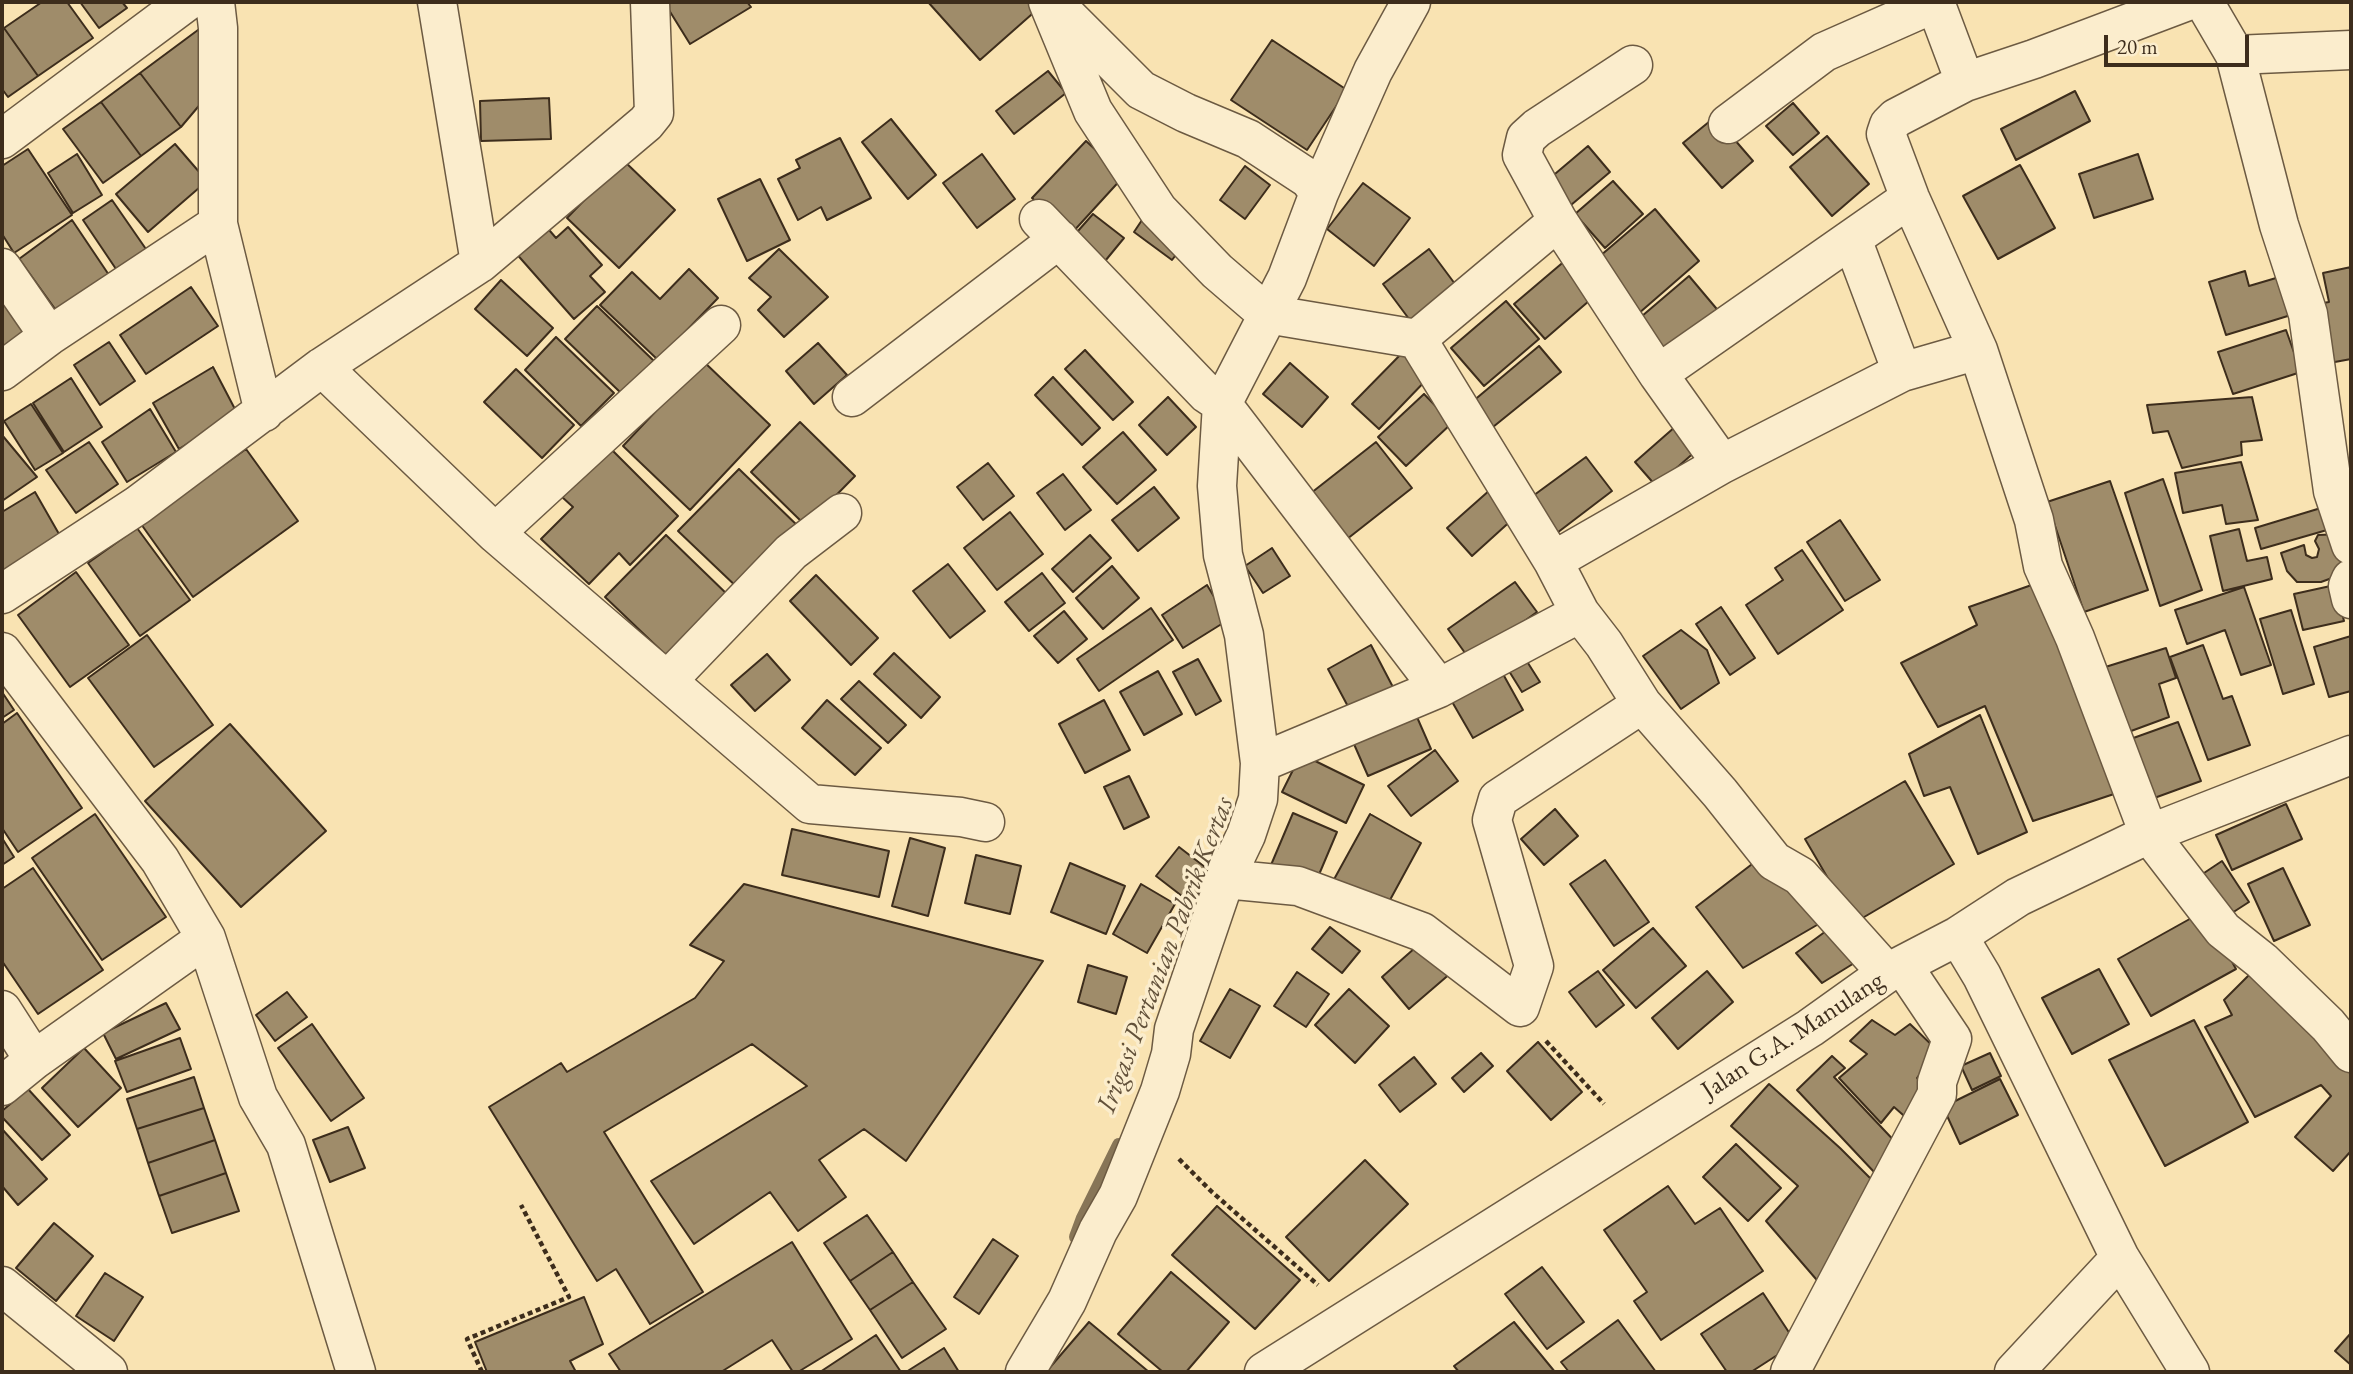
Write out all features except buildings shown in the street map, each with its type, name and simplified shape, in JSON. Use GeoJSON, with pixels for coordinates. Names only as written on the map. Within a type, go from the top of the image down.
{"type":"FeatureCollection","features":[{"type":"Feature","properties":{"kind":"street"},"geometry":{"type":"LineString","coordinates":[[2,139],[186,2]]}},
{"type":"Feature","properties":{"kind":"street"},"geometry":{"type":"LineString","coordinates":[[215,2],[218,28],[218,224],[264,412]]}},
{"type":"Feature","properties":{"kind":"street"},"geometry":{"type":"LineString","coordinates":[[437,2],[480,263]]}},
{"type":"Feature","properties":{"kind":"street"},"geometry":{"type":"LineString","coordinates":[[2,594],[138,505],[322,367],[480,263],[654,113],[650,2]]}},
{"type":"Feature","properties":{"kind":"street"},"geometry":{"type":"LineString","coordinates":[[1051,2],[1141,90],[1186,113],[1248,139],[1315,187]]}},
{"type":"Feature","properties":{"kind":"street"},"geometry":{"type":"LineString","coordinates":[[1051,2],[1093,111],[1158,210],[1227,280],[1267,314],[1417,339],[1553,561],[1580,613],[1604,644],[1642,705],[1720,793],[1774,861],[1801,876],[1895,969],[1952,1039],[1937,1082],[1937,1094],[1790,1372]]}},
{"type":"Feature","properties":{"kind":"street"},"geometry":{"type":"LineString","coordinates":[[1025,1372],[1067,1301],[1098,1231],[1118,1196],[1160,1091],[1171,1054],[1174,1029],[1225,879],[1246,835],[1258,799],[1260,763],[1244,635],[1223,555],[1217,486],[1215,399],[1287,278],[1315,187],[1411,2]]}},
{"type":"Feature","properties":{"kind":"street"},"geometry":{"type":"LineString","coordinates":[[1728,124],[1824,51],[1936,2],[1965,82]]}},
{"type":"Feature","properties":{"kind":"street"},"geometry":{"type":"LineString","coordinates":[[2185,2],[1965,82],[1896,118],[1889,125],[1886,134],[1910,198],[1978,350],[2034,520],[2043,566],[2075,638],[2149,834],[2223,930],[2262,961],[2328,1025],[2351,1053]]}},
{"type":"Feature","properties":{"kind":"street"},"geometry":{"type":"LineString","coordinates":[[2204,2],[2235,55],[2279,225],[2308,314],[2333,491],[2351,545]]}},
{"type":"Feature","properties":{"kind":"street"},"geometry":{"type":"LineString","coordinates":[[2235,55],[2351,50]]}},
{"type":"Feature","properties":{"kind":"street"},"geometry":{"type":"LineString","coordinates":[[1633,65],[1537,128],[1526,138],[1522,155],[1558,221],[1658,374],[1722,464]]}},
{"type":"Feature","properties":{"kind":"street"},"geometry":{"type":"LineString","coordinates":[[1658,374],[1910,198]]}},
{"type":"Feature","properties":{"kind":"street"},"geometry":{"type":"LineString","coordinates":[[1417,339],[1558,221]]}},
{"type":"Feature","properties":{"kind":"street"},"geometry":{"type":"LineString","coordinates":[[2,371],[49,335],[218,224]]}},
{"type":"Feature","properties":{"kind":"street"},"geometry":{"type":"LineString","coordinates":[[852,397],[1049,229],[1172,358],[1215,399],[1438,688]]}},
{"type":"Feature","properties":{"kind":"street"},"geometry":{"type":"LineString","coordinates":[[1852,239],[1902,372]]}},
{"type":"Feature","properties":{"kind":"street"},"geometry":{"type":"LineString","coordinates":[[2,268],[49,335]]}},
{"type":"Feature","properties":{"kind":"street"},"geometry":{"type":"LineString","coordinates":[[495,533],[721,325]]}},
{"type":"Feature","properties":{"kind":"street"},"geometry":{"type":"LineString","coordinates":[[1553,561],[1722,464],[1902,372],[1978,350]]}},
{"type":"Feature","properties":{"kind":"street"},"geometry":{"type":"LineString","coordinates":[[322,367],[495,533],[810,804],[961,817],[985,822]]}},
{"type":"Feature","properties":{"kind":"street"},"geometry":{"type":"LineString","coordinates":[[667,681],[790,552],[842,513]]}},
{"type":"Feature","properties":{"kind":"street"},"geometry":{"type":"LineString","coordinates":[[2351,579],[2348,586],[2351,599]]}},
{"type":"Feature","properties":{"kind":"street"},"geometry":{"type":"LineString","coordinates":[[1260,763],[1438,688],[1580,613]]}},
{"type":"Feature","properties":{"kind":"street"},"geometry":{"type":"LineString","coordinates":[[2,652],[160,860],[206,938],[258,1097],[286,1145],[356,1372]]}},
{"type":"Feature","properties":{"kind":"street"},"geometry":{"type":"LineString","coordinates":[[1225,879],[1298,886],[1422,932],[1520,1007],[1534,966],[1492,820],[1497,799],[1642,705]]}},
{"type":"Feature","properties":{"kind":"street","name":"Jalan G.A. Manulang"},"geometry":{"type":"LineString","coordinates":[[1264,1372],[1810,1028],[1895,969],[1958,936],[2018,897],[2149,834],[2351,755]]}},
{"type":"Feature","properties":{"kind":"street"},"geometry":{"type":"LineString","coordinates":[[1958,936],[1982,976],[2119,1258],[2190,1372]]}},
{"type":"Feature","properties":{"kind":"street"},"geometry":{"type":"LineString","coordinates":[[2,1086],[34,1060],[206,938]]}},
{"type":"Feature","properties":{"kind":"street"},"geometry":{"type":"LineString","coordinates":[[2,1010],[34,1060]]}},
{"type":"Feature","properties":{"kind":"street"},"geometry":{"type":"LineString","coordinates":[[2014,1372],[2119,1258]]}},
{"type":"Feature","properties":{"kind":"street"},"geometry":{"type":"LineString","coordinates":[[2,1286],[108,1372]]}},
{"type":"Feature","properties":{"kind":"path"},"geometry":{"type":"LineString","coordinates":[[1520,1007],[1539,1032],[1636,1138]]}},
{"type":"Feature","properties":{"kind":"path"},"geometry":{"type":"LineString","coordinates":[[1146,1125],[1212,1192],[1353,1315]]}},
{"type":"Feature","properties":{"kind":"path"},"geometry":{"type":"LineString","coordinates":[[482,1372],[467,1339],[569,1297],[521,1205]]}},
{"type":"Feature","properties":{"kind":"waterway","name":"Irigasi Pertanian Pabrik Kertas"},"geometry":{"type":"LineString","coordinates":[[1076,1237],[1119,1145]]}}]}
